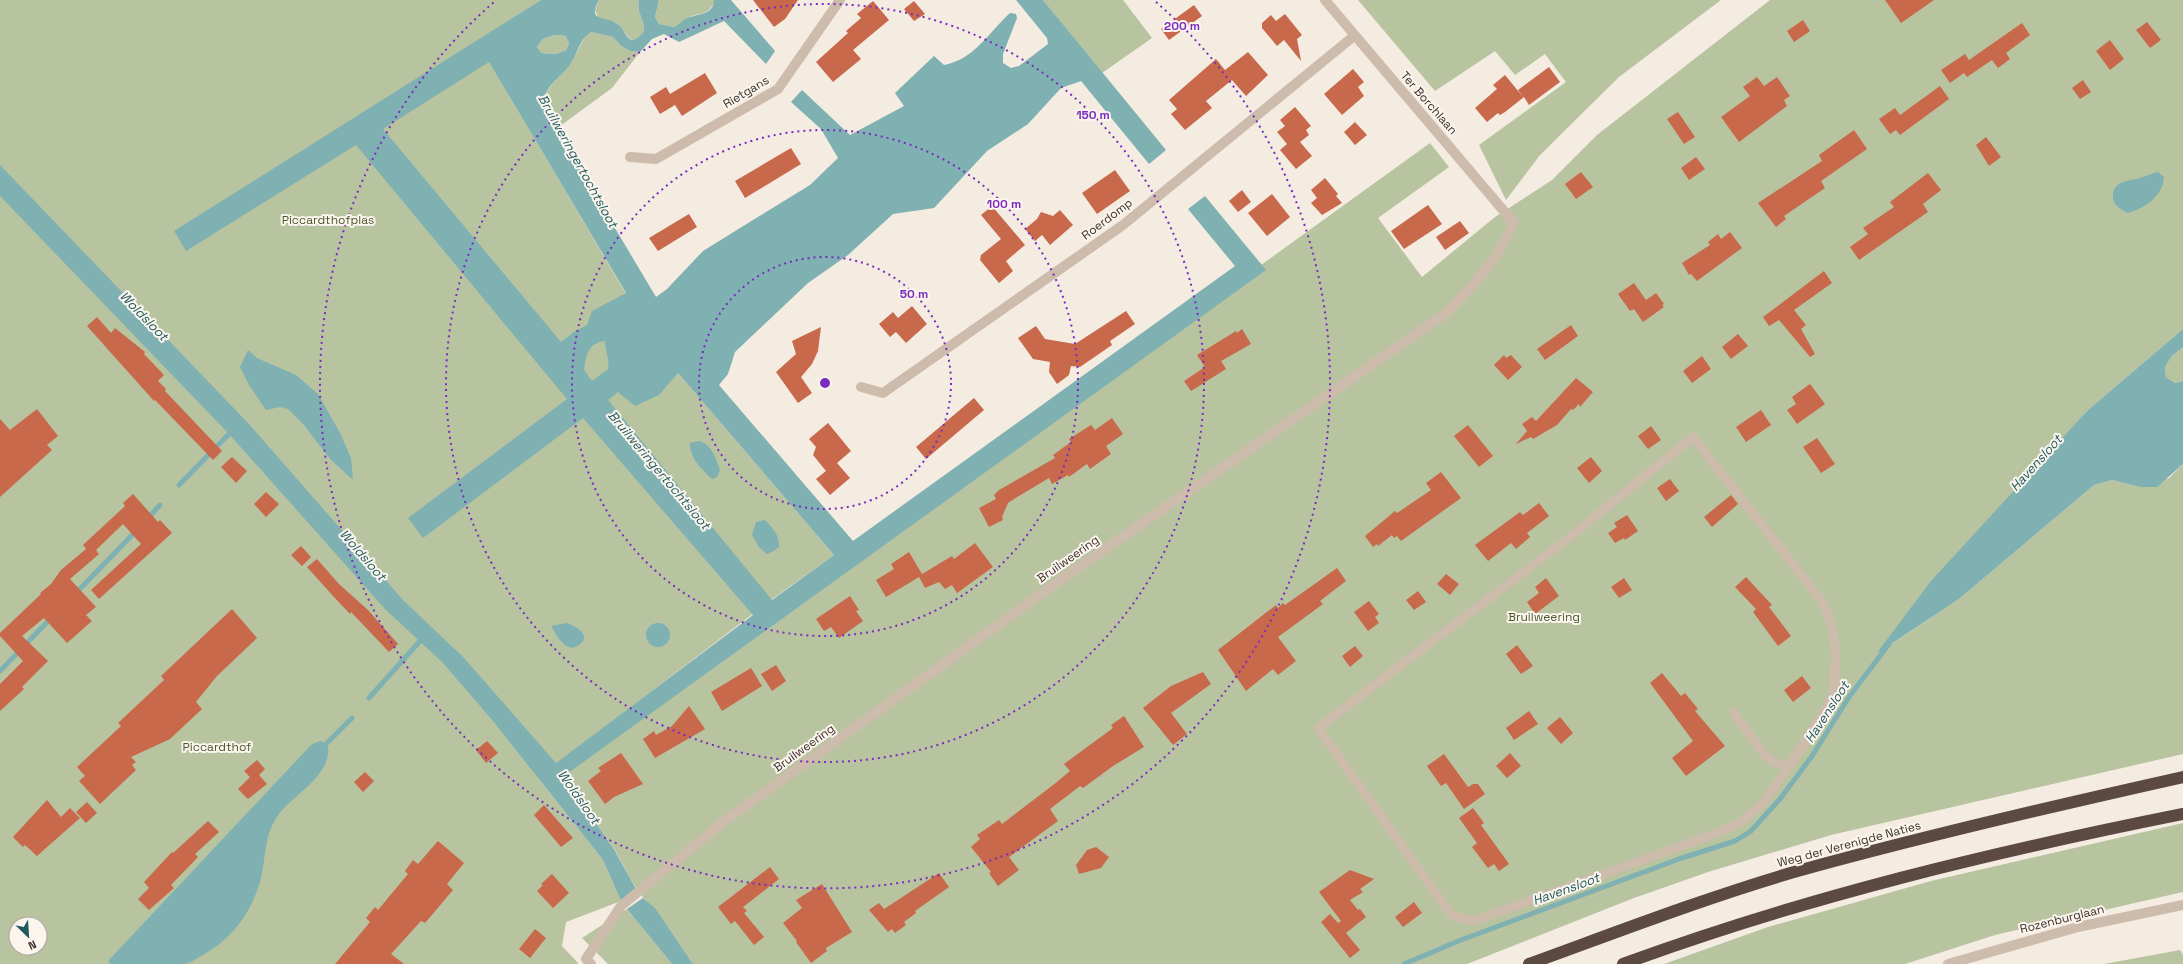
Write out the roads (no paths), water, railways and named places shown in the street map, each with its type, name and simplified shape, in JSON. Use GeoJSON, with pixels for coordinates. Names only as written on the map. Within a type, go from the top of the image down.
{"type":"FeatureCollection","features":[{"type":"Feature","properties":{"kind":"highway","name":"Weg der Verenigde Naties"},"geometry":{"type":"LineString","coordinates":[[1530,964],[1656,918],[1793,873],[1988,822],[2183,777]]}},
{"type":"Feature","properties":{"kind":"highway"},"geometry":{"type":"LineString","coordinates":[[1623,964],[1789,908],[1866,886],[2100,831],[2183,814]]}},
{"type":"Feature","properties":{"kind":"street","name":"Rietgans"},"geometry":{"type":"LineString","coordinates":[[630,157],[656,159],[778,89],[840,0]]}},
{"type":"Feature","properties":{"kind":"street","name":"Ter Borchlaan"},"geometry":{"type":"LineString","coordinates":[[1325,0],[1514,223]]}},
{"type":"Feature","properties":{"kind":"street","name":"Roerdomp"},"geometry":{"type":"LineString","coordinates":[[861,387],[883,393],[1123,225],[1354,36]]}},
{"type":"Feature","properties":{"kind":"street","name":"Bruilweering"},"geometry":{"type":"LineString","coordinates":[[591,964],[586,959],[621,906],[642,891],[723,822],[1062,579],[1446,314],[1479,280],[1502,248],[1514,223]]}},
{"type":"Feature","properties":{"kind":"street"},"geometry":{"type":"LineString","coordinates":[[1789,766],[1828,707],[1834,691],[1835,668]]}},
{"type":"Feature","properties":{"kind":"street","name":"Rozenburglaan"},"geometry":{"type":"LineString","coordinates":[[1948,964],[2078,927],[2183,905]]}},
{"type":"Feature","properties":{"kind":"lane"},"geometry":{"type":"LineString","coordinates":[[1734,713],[1764,754],[1775,763],[1789,766],[1764,802],[1740,823],[1717,833],[1474,921],[1452,916],[1318,728],[1570,538],[1693,437],[1821,600],[1831,620],[1837,649],[1835,668]]}},
{"type":"Feature","properties":{"kind":"water"},"geometry":{"type":"Polygon","coordinates":[[[541,0],[599,0],[595,12],[596,15],[616,23],[631,40],[636,39],[644,32],[638,5],[639,0],[659,0],[655,17],[659,24],[674,27],[687,18],[704,13],[711,9],[714,0],[731,0],[775,51],[766,64],[724,21],[679,42],[664,34],[652,39],[640,52],[630,51],[621,46],[613,37],[591,32],[584,38],[571,63],[548,89],[545,96],[545,103],[548,111],[556,120],[556,129],[656,297],[667,289],[703,251],[810,185],[838,158],[821,129],[791,102],[802,90],[850,135],[904,106],[895,93],[934,56],[944,65],[955,62],[964,57],[973,51],[1010,13],[1016,14],[1017,18],[1003,54],[1003,63],[1011,68],[1019,66],[1048,44],[1047,38],[1016,0],[1043,0],[1166,150],[1149,164],[1081,81],[1061,88],[1028,124],[987,151],[934,208],[893,214],[848,255],[808,283],[735,352],[728,374],[719,385],[853,541],[1235,266],[1188,209],[1205,196],[1266,270],[564,776],[615,851],[636,889],[621,901],[603,860],[493,721],[443,663],[385,609],[229,434],[0,196],[0,165],[248,423],[403,600],[464,658],[556,763],[753,615],[583,418],[423,538],[408,518],[567,399],[356,145],[186,251],[174,231],[541,0]],[[555,35],[543,39],[537,47],[541,53],[556,54],[566,50],[569,43],[566,36],[555,35]],[[489,62],[383,129],[561,342],[574,332],[587,325],[592,311],[626,293],[489,62]],[[605,341],[599,342],[591,347],[587,355],[584,370],[592,381],[608,369],[605,341]],[[678,373],[659,395],[635,406],[618,392],[608,400],[772,600],[834,555],[678,373]]]}},
{"type":"Feature","properties":{"kind":"water"},"geometry":{"type":"Polygon","coordinates":[[[2158,172],[2164,177],[2163,184],[2157,195],[2147,204],[2128,213],[2115,204],[2113,195],[2116,186],[2123,182],[2158,172]]]}},
{"type":"Feature","properties":{"kind":"water"},"geometry":{"type":"Polygon","coordinates":[[[2183,329],[2183,347],[2172,356],[2165,367],[2166,377],[2175,383],[2183,381],[2183,464],[2157,487],[2140,487],[2112,480],[2094,485],[1959,599],[1876,654],[1931,581],[2088,410],[2183,329]]]}},
{"type":"Feature","properties":{"kind":"water"},"geometry":{"type":"Polygon","coordinates":[[[248,350],[257,358],[296,375],[318,394],[340,433],[351,458],[353,480],[331,460],[303,424],[288,409],[280,407],[266,410],[249,385],[240,367],[248,350]]]}},
{"type":"Feature","properties":{"kind":"water"},"geometry":{"type":"Polygon","coordinates":[[[699,441],[707,445],[715,457],[720,470],[717,477],[712,479],[700,467],[694,458],[690,448],[690,443],[699,441]]]}},
{"type":"Feature","properties":{"kind":"water"},"geometry":{"type":"Polygon","coordinates":[[[765,520],[775,532],[779,543],[779,547],[767,554],[759,547],[752,535],[756,522],[765,520]]]}},
{"type":"Feature","properties":{"kind":"water"},"geometry":{"type":"Polygon","coordinates":[[[566,623],[581,631],[584,638],[583,642],[572,648],[566,646],[558,638],[551,626],[566,623]]]}},
{"type":"Feature","properties":{"kind":"water"},"geometry":{"type":"Polygon","coordinates":[[[658,623],[667,626],[670,635],[667,644],[658,647],[649,644],[646,635],[649,626],[658,623]]]}},
{"type":"Feature","properties":{"kind":"water"},"geometry":{"type":"Polygon","coordinates":[[[320,741],[327,743],[328,754],[325,765],[311,783],[284,809],[273,824],[268,839],[261,878],[257,890],[247,913],[233,932],[214,948],[184,964],[111,964],[108,961],[312,744],[320,741]]]}},
{"type":"Feature","properties":{"kind":"water"},"geometry":{"type":"Polygon","coordinates":[[[643,898],[656,909],[693,964],[672,964],[627,909],[643,898]]]}},
{"type":"Feature","properties":{"kind":"waterway"},"geometry":{"type":"LineString","coordinates":[[179,485],[229,434]]}},
{"type":"Feature","properties":{"kind":"waterway"},"geometry":{"type":"LineString","coordinates":[[146,520],[160,505]]}},
{"type":"Feature","properties":{"kind":"waterway"},"geometry":{"type":"LineString","coordinates":[[76,593],[137,530]]}},
{"type":"Feature","properties":{"kind":"waterway"},"geometry":{"type":"LineString","coordinates":[[0,671],[52,617]]}},
{"type":"Feature","properties":{"kind":"waterway"},"geometry":{"type":"LineString","coordinates":[[369,698],[420,641]]}},
{"type":"Feature","properties":{"kind":"waterway","name":"Havensloot"},"geometry":{"type":"LineString","coordinates":[[1404,964],[1461,940],[1679,859],[1735,841],[1751,831],[1780,799],[1812,756],[1849,697],[1889,644]]}},
{"type":"Feature","properties":{"kind":"waterway"},"geometry":{"type":"LineString","coordinates":[[327,743],[352,718]]}},
{"type":"Feature","properties":{"kind":"water label","name":"Bruilweringertochtsloot"},"geometry":{"type":"Point","coordinates":[578,161]}},
{"type":"Feature","properties":{"kind":"water label","name":"Woldsloot"},"geometry":{"type":"Point","coordinates":[144,316]}},
{"type":"Feature","properties":{"kind":"water label","name":"Bruilweringertochtsloot"},"geometry":{"type":"Point","coordinates":[659,470]}},
{"type":"Feature","properties":{"kind":"water label","name":"Woldsloot"},"geometry":{"type":"Point","coordinates":[363,555]}},
{"type":"Feature","properties":{"kind":"water label","name":"Woldsloot"},"geometry":{"type":"Point","coordinates":[579,797]}},
{"type":"Feature","properties":{"kind":"park label","name":"Piccardthofplas"},"geometry":{"type":"Point","coordinates":[328,220]}},
{"type":"Feature","properties":{"kind":"park label","name":"Piccardthof"},"geometry":{"type":"Point","coordinates":[217,747]}}]}
